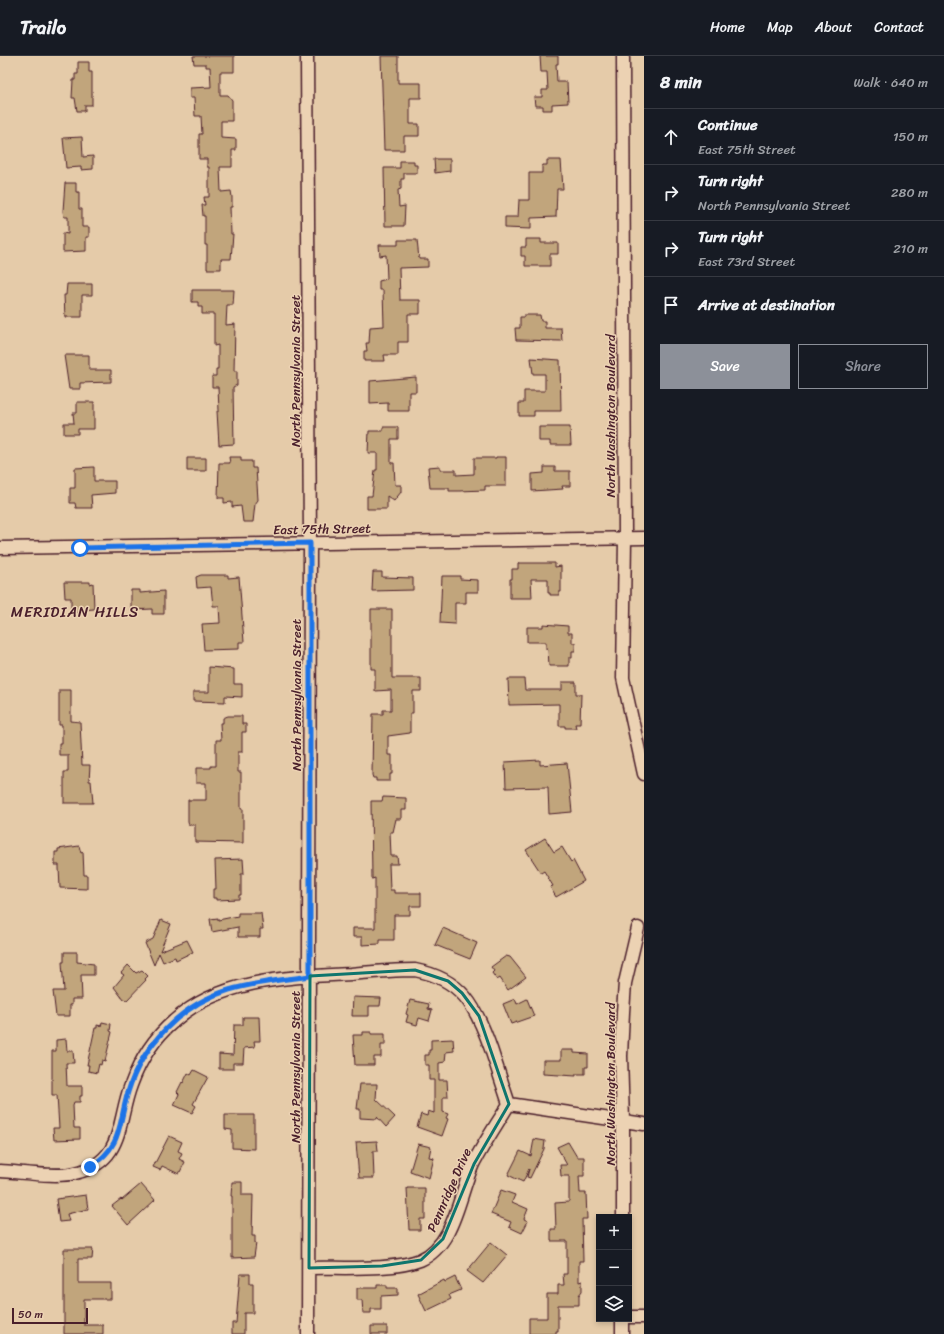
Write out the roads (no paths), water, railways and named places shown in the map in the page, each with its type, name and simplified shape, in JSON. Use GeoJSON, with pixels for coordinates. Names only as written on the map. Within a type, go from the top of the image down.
{"type":"FeatureCollection","features":[{"type":"Feature","properties":{"kind":"street","name":"North Pennsylvania Street"},"geometry":{"type":"LineString","coordinates":[[307,56],[310,543],[308,1334]]}},
{"type":"Feature","properties":{"kind":"street","name":"North Washington Boulevard"},"geometry":{"type":"LineString","coordinates":[[623,56],[625,539],[623,678],[644,774]]}},
{"type":"Feature","properties":{"kind":"street","name":"East 75th Street"},"geometry":{"type":"LineString","coordinates":[[0,548],[644,538]]}},
{"type":"Feature","properties":{"kind":"street","name":"North Washington Boulevard"},"geometry":{"type":"LineString","coordinates":[[623,1214],[621,1056],[623,1012],[626,983],[638,928]]}},
{"type":"Feature","properties":{"kind":"street"},"geometry":{"type":"LineString","coordinates":[[0,1171],[68,1174],[90,1167],[101,1160],[113,1146],[120,1133],[128,1091],[139,1065],[156,1040],[174,1020],[203,1000],[228,990],[249,985],[310,976],[415,970],[432,974],[448,982],[462,993],[479,1016],[509,1104],[644,1124]]}},
{"type":"Feature","properties":{"kind":"street","name":"Pennridge Drive"},"geometry":{"type":"LineString","coordinates":[[308,1268],[392,1265],[420,1260],[431,1253],[446,1235],[474,1164],[509,1104]]}},
{"type":"Feature","properties":{"kind":"street"},"geometry":{"type":"LineString","coordinates":[[632,1317],[644,1317]]}},
{"type":"Feature","properties":{"kind":"street"},"geometry":{"type":"LineString","coordinates":[[622,1322],[622,1334]]}},
{"type":"Feature","properties":{"kind":"district","name":"MERIDIAN HILLS"},"geometry":{"type":"Point","coordinates":[75,612]}}]}
